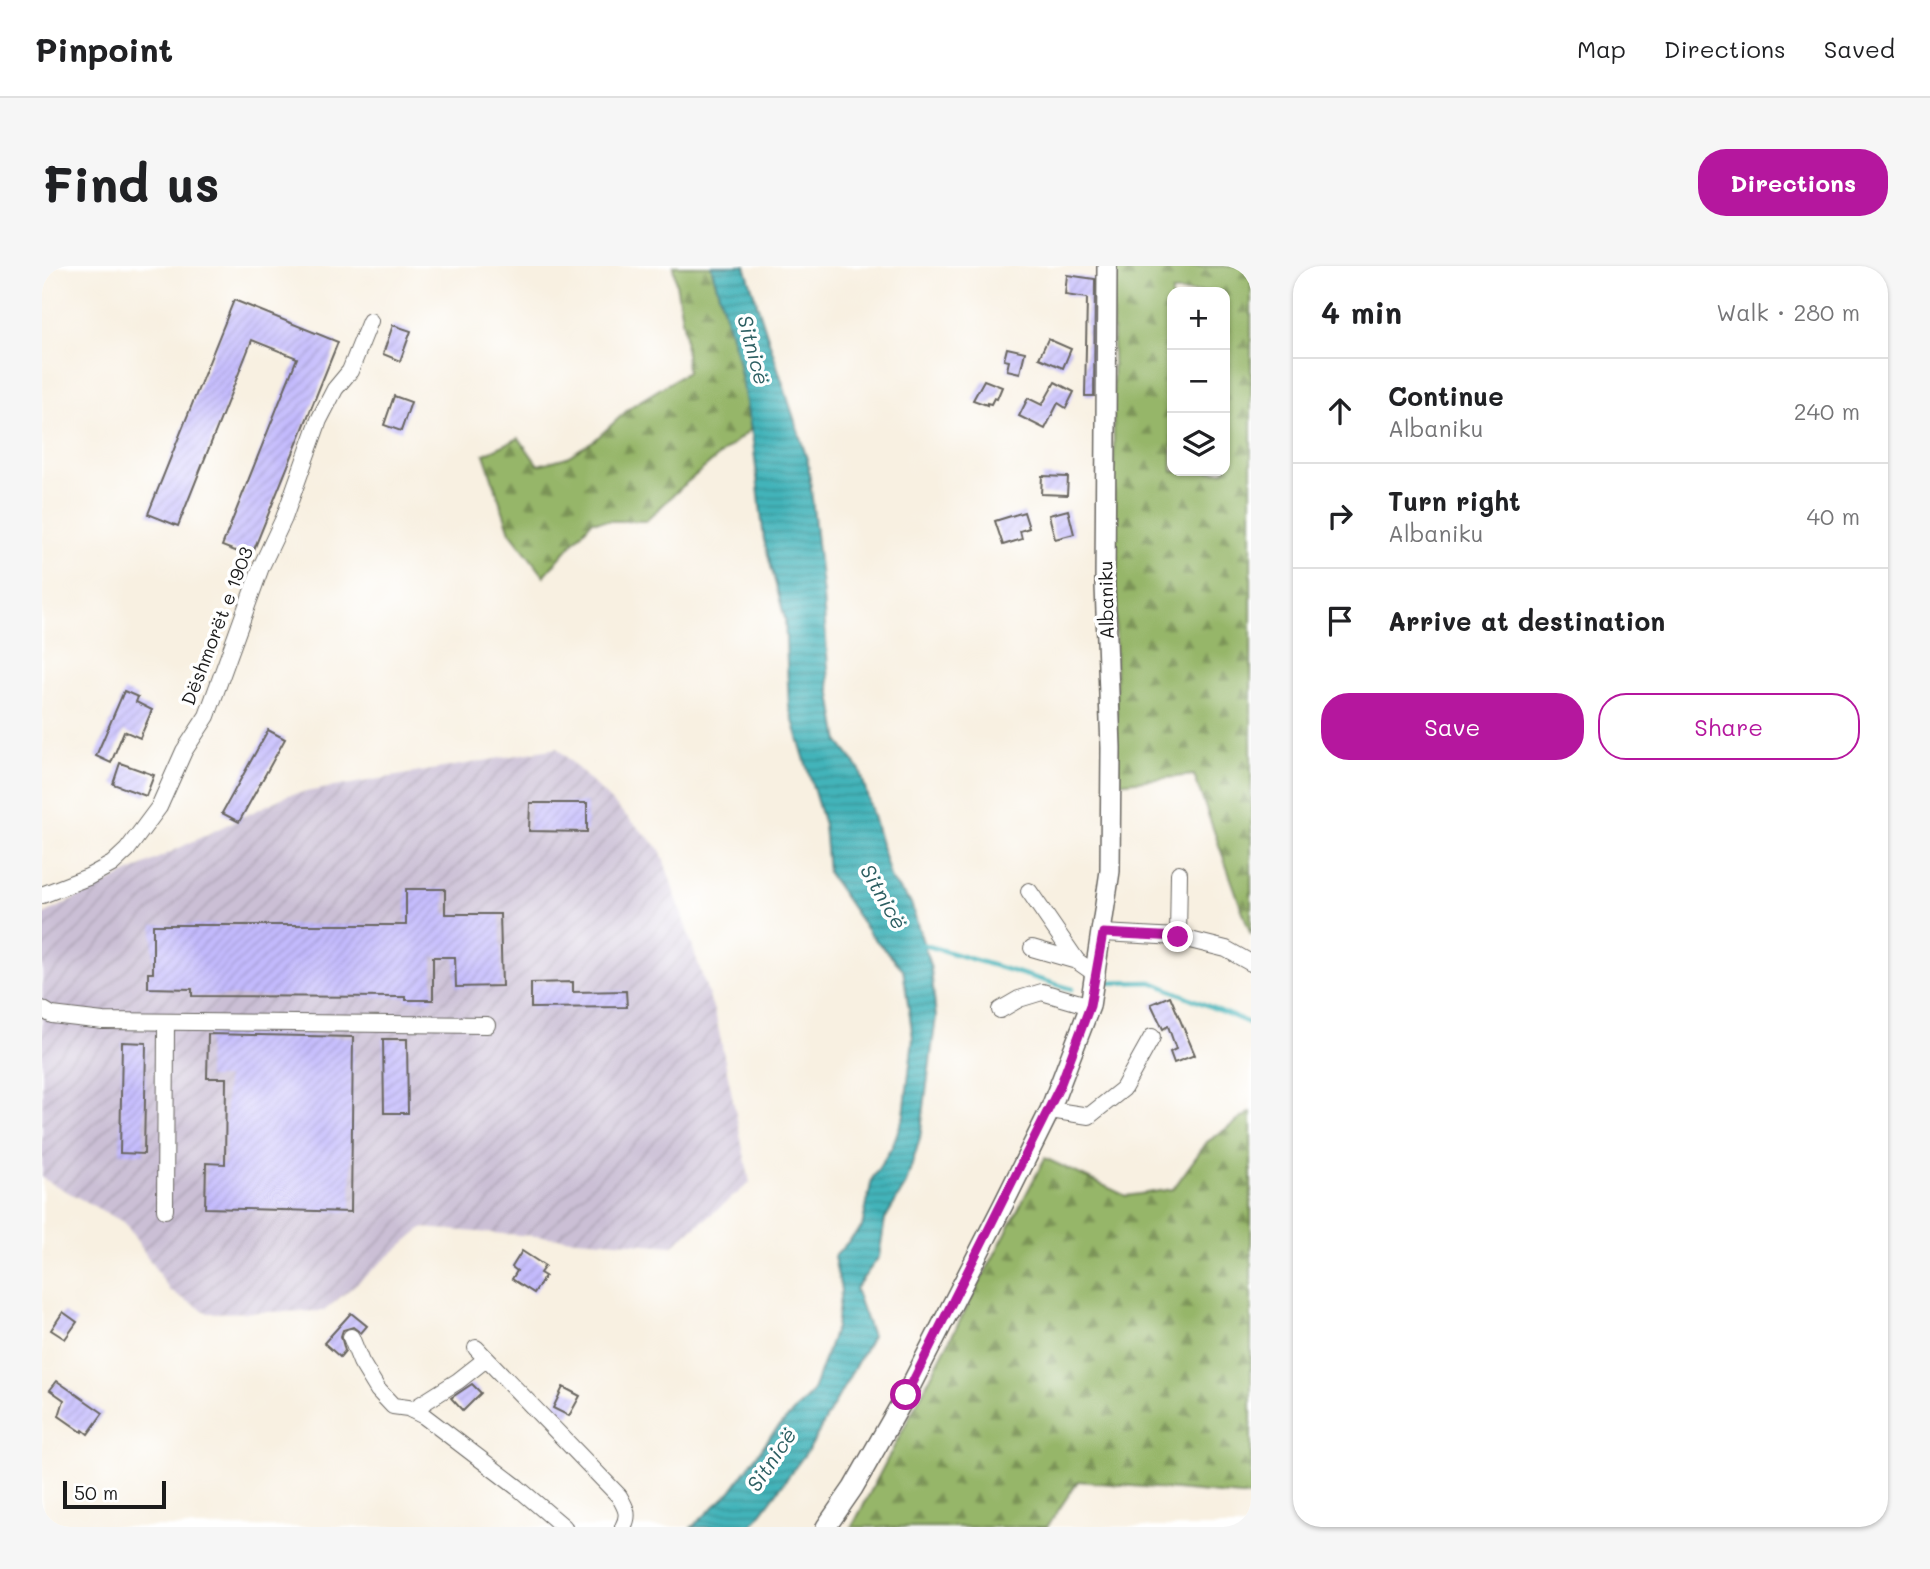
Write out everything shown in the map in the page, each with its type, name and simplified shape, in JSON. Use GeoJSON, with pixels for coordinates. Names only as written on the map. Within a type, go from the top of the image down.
{"type":"FeatureCollection","features":[{"type":"Feature","properties":{"kind":"main road","name":"Albaniku"},"geometry":{"type":"LineString","coordinates":[[826,1527],[853,1488],[906,1395],[1050,1110],[1090,1006],[1097,975],[1111,857],[1111,748],[1105,585],[1107,266]]}},
{"type":"Feature","properties":{"kind":"street","name":"Dëshmorët e 1903"},"geometry":{"type":"LineString","coordinates":[[42,895],[113,864],[127,850],[159,807],[184,751],[207,716],[261,567],[284,518],[319,420],[335,389],[350,370],[370,321]]}},
{"type":"Feature","properties":{"kind":"street"},"geometry":{"type":"LineString","coordinates":[[1178,937],[1180,873]]}},
{"type":"Feature","properties":{"kind":"street"},"geometry":{"type":"LineString","coordinates":[[1029,891],[1077,961]]}},
{"type":"Feature","properties":{"kind":"street"},"geometry":{"type":"LineString","coordinates":[[1103,933],[1178,937],[1226,949],[1251,962]]}},
{"type":"Feature","properties":{"kind":"street"},"geometry":{"type":"LineString","coordinates":[[1032,948],[1077,961],[1097,975]]}},
{"type":"Feature","properties":{"kind":"street"},"geometry":{"type":"LineString","coordinates":[[1000,1010],[1019,999],[1042,992],[1090,1006]]}},
{"type":"Feature","properties":{"kind":"street"},"geometry":{"type":"LineString","coordinates":[[42,1009],[51,1015],[103,1021],[487,1025]]}},
{"type":"Feature","properties":{"kind":"street"},"geometry":{"type":"LineString","coordinates":[[165,1210],[166,1023]]}},
{"type":"Feature","properties":{"kind":"street"},"geometry":{"type":"LineString","coordinates":[[1050,1110],[1089,1116],[1124,1089],[1152,1037]]}},
{"type":"Feature","properties":{"kind":"street"},"geometry":{"type":"LineString","coordinates":[[351,1337],[361,1362],[378,1390],[393,1406],[424,1416],[564,1527]]}},
{"type":"Feature","properties":{"kind":"street"},"geometry":{"type":"LineString","coordinates":[[412,1410],[458,1381],[481,1353],[619,1496],[627,1509],[627,1519],[623,1527]]}},
{"type":"Feature","properties":{"kind":"shaded area"},"geometry":{"type":"Polygon","coordinates":[[[557,748],[660,849],[716,1017],[750,1183],[672,1246],[422,1228],[324,1311],[208,1313],[170,1291],[125,1223],[42,1178],[42,915],[288,795],[557,748]]]}},
{"type":"Feature","properties":{"kind":"green space"},"geometry":{"type":"Polygon","coordinates":[[[673,266],[711,266],[738,359],[751,429],[685,484],[646,521],[592,521],[544,576],[510,532],[484,454],[519,438],[538,465],[567,457],[596,439],[632,406],[687,372],[685,336],[673,266]]]}},
{"type":"Feature","properties":{"kind":"green space"},"geometry":{"type":"Polygon","coordinates":[[[1112,266],[1251,266],[1251,935],[1194,775],[1117,783],[1112,266]]]}},
{"type":"Feature","properties":{"kind":"green space"},"geometry":{"type":"Polygon","coordinates":[[[1251,1112],[1251,1497],[1078,1481],[1047,1527],[852,1527],[1045,1158],[1126,1196],[1173,1189],[1207,1142],[1251,1112]]]}},
{"type":"Feature","properties":{"kind":"water","name":"Sitnicë"},"geometry":{"type":"Polygon","coordinates":[[[711,266],[745,266],[808,462],[823,596],[829,682],[839,742],[860,770],[891,880],[911,903],[931,969],[936,1017],[920,1138],[906,1184],[885,1219],[879,1257],[855,1289],[872,1336],[811,1446],[751,1527],[692,1527],[731,1491],[772,1434],[812,1393],[836,1327],[841,1290],[834,1257],[862,1227],[872,1179],[892,1147],[904,1115],[913,1038],[903,969],[870,934],[828,873],[824,825],[789,707],[785,619],[764,540],[753,441],[738,359],[711,266]]]}},
{"type":"Feature","properties":{"kind":"building"},"geometry":{"type":"Polygon","coordinates":[[[1067,275],[1095,279],[1094,396],[1085,396],[1087,298],[1065,295],[1067,275]]]}},
{"type":"Feature","properties":{"kind":"building"},"geometry":{"type":"Polygon","coordinates":[[[234,300],[338,342],[251,557],[222,546],[297,358],[252,340],[178,526],[148,514],[234,300]]]}},
{"type":"Feature","properties":{"kind":"building"},"geometry":{"type":"Polygon","coordinates":[[[393,325],[411,331],[400,361],[383,354],[393,325]]]}},
{"type":"Feature","properties":{"kind":"building"},"geometry":{"type":"Polygon","coordinates":[[[1048,339],[1071,349],[1063,368],[1039,358],[1048,339]]]}},
{"type":"Feature","properties":{"kind":"building"},"geometry":{"type":"Polygon","coordinates":[[[1007,348],[1025,352],[1020,373],[1007,370],[1009,361],[1004,360],[1007,348]]]}},
{"type":"Feature","properties":{"kind":"building"},"geometry":{"type":"Polygon","coordinates":[[[984,380],[1002,387],[997,399],[994,398],[991,404],[987,405],[973,400],[984,380]]]}},
{"type":"Feature","properties":{"kind":"building"},"geometry":{"type":"Polygon","coordinates":[[[1055,382],[1074,392],[1066,408],[1058,403],[1045,429],[1019,416],[1028,398],[1042,405],[1055,382]]]}},
{"type":"Feature","properties":{"kind":"building"},"geometry":{"type":"Polygon","coordinates":[[[394,396],[411,402],[401,431],[384,425],[394,396]]]}},
{"type":"Feature","properties":{"kind":"building"},"geometry":{"type":"Polygon","coordinates":[[[1042,476],[1068,477],[1067,495],[1041,494],[1042,476]]]}},
{"type":"Feature","properties":{"kind":"building"},"geometry":{"type":"Polygon","coordinates":[[[1068,510],[1074,534],[1055,539],[1049,515],[1068,510]]]}},
{"type":"Feature","properties":{"kind":"building"},"geometry":{"type":"Polygon","coordinates":[[[1024,512],[1029,528],[1020,531],[1022,539],[1003,545],[995,521],[1024,512]]]}},
{"type":"Feature","properties":{"kind":"building"},"geometry":{"type":"Polygon","coordinates":[[[124,691],[138,697],[136,702],[152,710],[140,738],[124,731],[111,763],[96,756],[124,691]]]}},
{"type":"Feature","properties":{"kind":"building"},"geometry":{"type":"Polygon","coordinates":[[[268,730],[285,739],[239,822],[222,813],[268,730]]]}},
{"type":"Feature","properties":{"kind":"building"},"geometry":{"type":"Polygon","coordinates":[[[120,763],[154,775],[146,796],[113,784],[120,763]]]}},
{"type":"Feature","properties":{"kind":"building"},"geometry":{"type":"Polygon","coordinates":[[[530,803],[587,803],[587,832],[529,831],[530,803]]]}},
{"type":"Feature","properties":{"kind":"building"},"geometry":{"type":"Polygon","coordinates":[[[406,889],[445,889],[445,914],[500,914],[502,986],[456,987],[455,957],[433,957],[433,1000],[406,1000],[406,997],[192,996],[192,989],[148,988],[148,973],[153,973],[153,925],[406,925],[406,889]]]}},
{"type":"Feature","properties":{"kind":"building"},"geometry":{"type":"Polygon","coordinates":[[[573,982],[573,992],[626,991],[627,1007],[531,1008],[531,983],[573,982]]]}},
{"type":"Feature","properties":{"kind":"building"},"geometry":{"type":"Polygon","coordinates":[[[1170,996],[1195,1055],[1174,1063],[1170,1052],[1176,1049],[1168,1026],[1163,1029],[1151,1004],[1170,996]]]}},
{"type":"Feature","properties":{"kind":"building"},"geometry":{"type":"Polygon","coordinates":[[[208,1034],[353,1037],[351,1212],[205,1208],[206,1163],[225,1164],[226,1078],[207,1078],[208,1034]]]}},
{"type":"Feature","properties":{"kind":"building"},"geometry":{"type":"Polygon","coordinates":[[[383,1039],[407,1039],[408,1113],[384,1113],[383,1039]]]}},
{"type":"Feature","properties":{"kind":"building"},"geometry":{"type":"Polygon","coordinates":[[[122,1042],[146,1043],[144,1154],[120,1153],[122,1042]]]}},
{"type":"Feature","properties":{"kind":"building"},"geometry":{"type":"Polygon","coordinates":[[[522,1251],[545,1266],[540,1273],[545,1276],[534,1293],[512,1279],[517,1271],[512,1267],[522,1251]]]}},
{"type":"Feature","properties":{"kind":"building"},"geometry":{"type":"Polygon","coordinates":[[[63,1312],[77,1322],[65,1339],[51,1330],[63,1312]]]}},
{"type":"Feature","properties":{"kind":"building"},"geometry":{"type":"Polygon","coordinates":[[[351,1313],[367,1326],[361,1333],[353,1327],[343,1330],[341,1336],[345,1351],[340,1357],[324,1343],[351,1313]]]}},
{"type":"Feature","properties":{"kind":"building"},"geometry":{"type":"Polygon","coordinates":[[[57,1381],[103,1413],[88,1434],[59,1416],[64,1400],[50,1390],[57,1381]]]}},
{"type":"Feature","properties":{"kind":"building"},"geometry":{"type":"Polygon","coordinates":[[[472,1384],[481,1393],[463,1411],[451,1398],[472,1384]]]}},
{"type":"Feature","properties":{"kind":"building"},"geometry":{"type":"Polygon","coordinates":[[[563,1387],[580,1396],[569,1416],[553,1408],[563,1387]]]}},
{"type":"Feature","properties":{"kind":"waterway"},"geometry":{"type":"LineString","coordinates":[[918,943],[1072,989]]}},
{"type":"Feature","properties":{"kind":"waterway"},"geometry":{"type":"LineString","coordinates":[[1100,983],[1152,982],[1251,1024]]}},
{"type":"Feature","properties":{"kind":"route"},"geometry":{"type":"LineString","coordinates":[[906,1395],[1050,1110],[1090,1006],[1103,933],[1178,937]]}}]}
